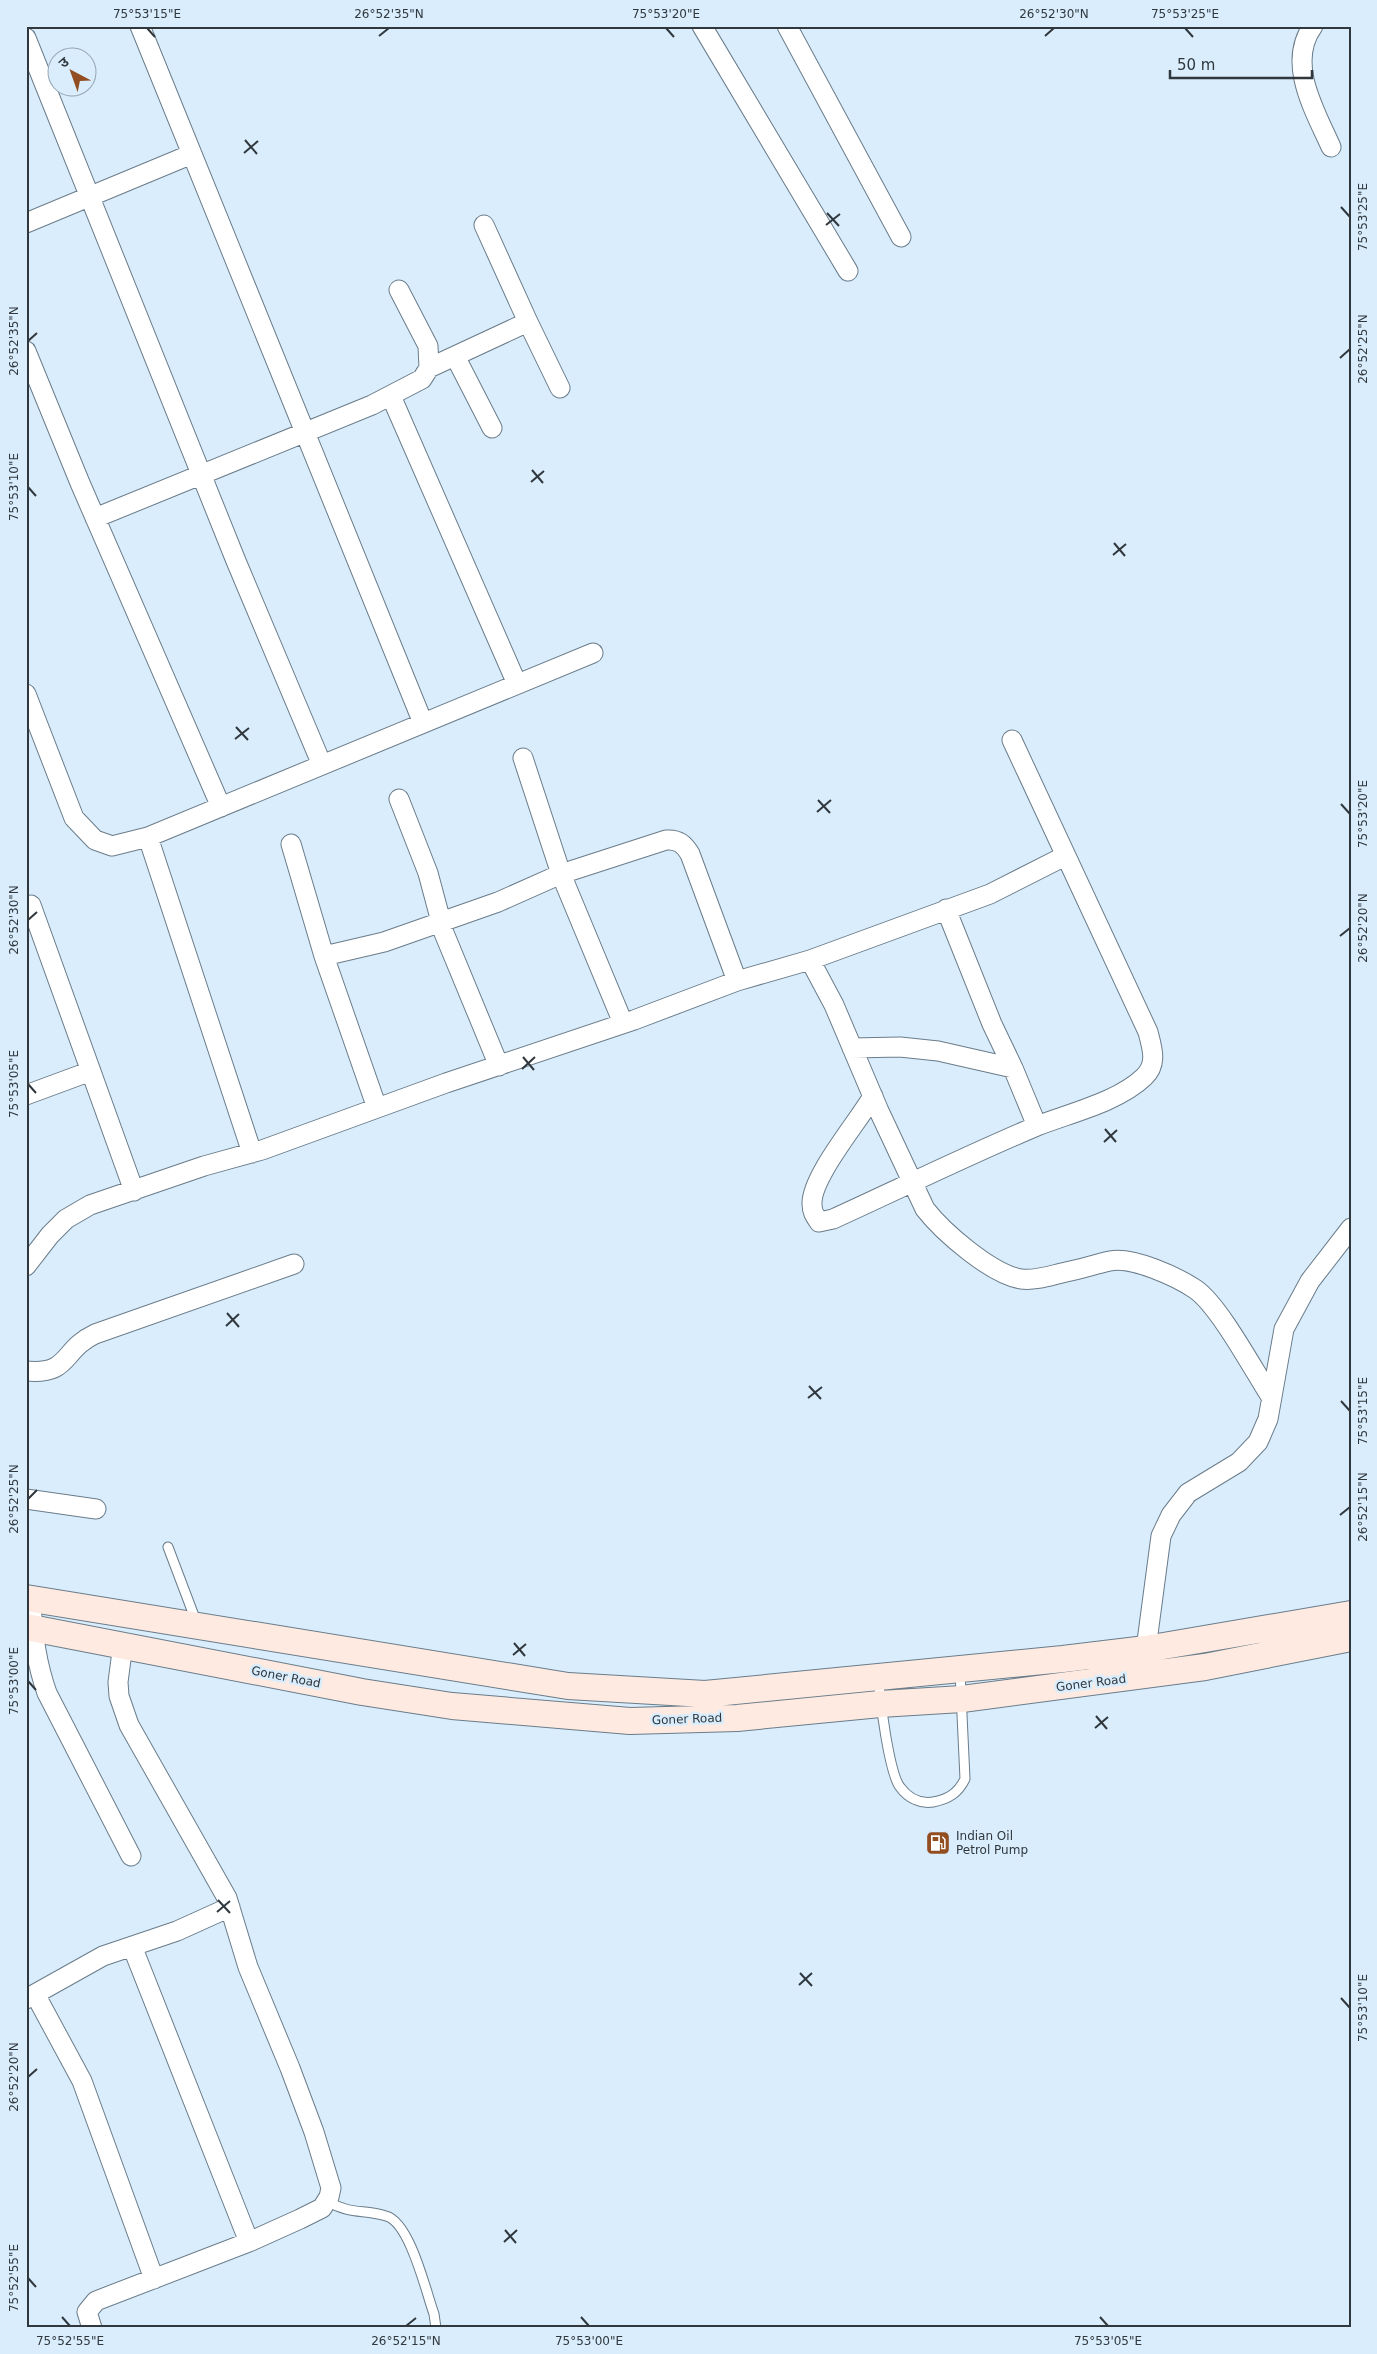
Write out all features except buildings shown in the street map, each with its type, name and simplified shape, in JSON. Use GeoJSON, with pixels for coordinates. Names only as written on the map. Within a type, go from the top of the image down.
{"type":"FeatureCollection","features":[{"type":"Feature","properties":{"kind":"street"},"geometry":{"type":"LineString","coordinates":[[140,26],[424,723]]}},
{"type":"Feature","properties":{"kind":"street"},"geometry":{"type":"LineString","coordinates":[[702,26],[848,271]]}},
{"type":"Feature","properties":{"kind":"street"},"geometry":{"type":"LineString","coordinates":[[787,26],[901,237]]}},
{"type":"Feature","properties":{"kind":"street"},"geometry":{"type":"LineString","coordinates":[[1313,26],[1308,33],[1301,62],[1307,92],[1331,147]]}},
{"type":"Feature","properties":{"kind":"street"},"geometry":{"type":"LineString","coordinates":[[26,38],[200,474],[322,765]]}},
{"type":"Feature","properties":{"kind":"street"},"geometry":{"type":"LineString","coordinates":[[26,223],[192,154]]}},
{"type":"Feature","properties":{"kind":"street"},"geometry":{"type":"LineString","coordinates":[[484,225],[560,388]]}},
{"type":"Feature","properties":{"kind":"street"},"geometry":{"type":"LineString","coordinates":[[399,290],[428,346],[429,368]]}},
{"type":"Feature","properties":{"kind":"street"},"geometry":{"type":"LineString","coordinates":[[95,518],[391,396],[422,379],[429,368],[528,322]]}},
{"type":"Feature","properties":{"kind":"street"},"geometry":{"type":"LineString","coordinates":[[26,350],[95,518],[221,807]]}},
{"type":"Feature","properties":{"kind":"street"},"geometry":{"type":"LineString","coordinates":[[455,356],[492,428]]}},
{"type":"Feature","properties":{"kind":"street"},"geometry":{"type":"LineString","coordinates":[[391,396],[517,684]]}},
{"type":"Feature","properties":{"kind":"street"},"geometry":{"type":"LineString","coordinates":[[26,694],[74,818],[95,840],[112,846],[148,837],[593,653]]}},
{"type":"Feature","properties":{"kind":"street"},"geometry":{"type":"LineString","coordinates":[[873,1096],[817,1182],[811,1203],[814,1215],[819,1222],[833,1220],[1037,1126],[1122,1093],[1144,1078],[1152,1067],[1154,1052],[1148,1032],[1012,740]]}},
{"type":"Feature","properties":{"kind":"street"},"geometry":{"type":"LineString","coordinates":[[523,758],[560,874],[623,1023]]}},
{"type":"Feature","properties":{"kind":"street"},"geometry":{"type":"LineString","coordinates":[[399,799],[428,873],[441,922],[499,1066]]}},
{"type":"Feature","properties":{"kind":"street"},"geometry":{"type":"LineString","coordinates":[[148,837],[252,1153]]}},
{"type":"Feature","properties":{"kind":"street"},"geometry":{"type":"LineString","coordinates":[[324,956],[384,942],[498,902],[560,874],[625,855],[666,840],[675,839],[685,846],[690,854],[737,981]]}},
{"type":"Feature","properties":{"kind":"street"},"geometry":{"type":"LineString","coordinates":[[291,844],[324,956],[377,1108]]}},
{"type":"Feature","properties":{"kind":"street"},"geometry":{"type":"LineString","coordinates":[[26,1266],[50,1235],[66,1219],[90,1205],[204,1166],[252,1153],[737,981],[810,960],[990,894],[1065,856]]}},
{"type":"Feature","properties":{"kind":"street"},"geometry":{"type":"LineString","coordinates":[[31,905],[134,1191]]}},
{"type":"Feature","properties":{"kind":"street"},"geometry":{"type":"LineString","coordinates":[[946,910],[992,1024],[1037,1126]]}},
{"type":"Feature","properties":{"kind":"street"},"geometry":{"type":"LineString","coordinates":[[810,960],[834,1005],[925,1209],[936,1223],[993,1269],[1022,1279],[1044,1277],[1112,1260],[1137,1263],[1197,1290],[1217,1312],[1271,1398]]}},
{"type":"Feature","properties":{"kind":"street"},"geometry":{"type":"LineString","coordinates":[[852,1048],[900,1047],[938,1052],[1013,1068]]}},
{"type":"Feature","properties":{"kind":"street"},"geometry":{"type":"LineString","coordinates":[[26,1095],[91,1071]]}},
{"type":"Feature","properties":{"kind":"street"},"geometry":{"type":"LineString","coordinates":[[1146,1649],[1161,1536],[1171,1515],[1188,1493],[1239,1462],[1258,1442],[1268,1419],[1284,1329],[1310,1281],[1351,1228]]}},
{"type":"Feature","properties":{"kind":"street"},"geometry":{"type":"LineString","coordinates":[[26,1371],[42,1372],[55,1369],[83,1339],[294,1264]]}},
{"type":"Feature","properties":{"kind":"street"},"geometry":{"type":"LineString","coordinates":[[26,1499],[96,1510]]}},
{"type":"Feature","properties":{"kind":"street"},"geometry":{"type":"LineString","coordinates":[[28,1598],[29,1628],[38,1668],[47,1693],[131,1856]]}},
{"type":"Feature","properties":{"kind":"street","name":"Goner Road"},"geometry":{"type":"LineString","coordinates":[[28,1598],[568,1686],[705,1694],[1146,1649],[1351,1614]]}},
{"type":"Feature","properties":{"kind":"street","name":"Goner Road"},"geometry":{"type":"LineString","coordinates":[[29,1628],[123,1644],[362,1692],[452,1706],[630,1721],[737,1718],[880,1704],[962,1699],[1205,1667],[1351,1638]]}},
{"type":"Feature","properties":{"kind":"street"},"geometry":{"type":"LineString","coordinates":[[92,2328],[87,2312],[96,2301],[249,2242],[322,2208],[327,2201],[331,2188],[314,2132],[290,2068],[248,1967],[228,1898],[129,1725],[118,1689],[123,1644]]}},
{"type":"Feature","properties":{"kind":"street"},"geometry":{"type":"LineString","coordinates":[[452,1706],[458,1668]]}},
{"type":"Feature","properties":{"kind":"street"},"geometry":{"type":"LineString","coordinates":[[154,2279],[82,2081],[31,1996],[103,1956],[177,1931],[230,1908]]}},
{"type":"Feature","properties":{"kind":"street"},"geometry":{"type":"LineString","coordinates":[[132,1946],[249,2242]]}},
{"type":"Feature","properties":{"kind":"lane"},"geometry":{"type":"LineString","coordinates":[[168,1547],[198,1626]]}},
{"type":"Feature","properties":{"kind":"lane"},"geometry":{"type":"LineString","coordinates":[[878,1677],[880,1704],[893,1769],[899,1786],[910,1797],[924,1803],[946,1800],[960,1789],[965,1778],[959,1669]]}},
{"type":"Feature","properties":{"kind":"lane"},"geometry":{"type":"LineString","coordinates":[[327,2201],[341,2210],[387,2216],[396,2221],[406,2233],[434,2314],[436,2328]]}},
{"type":"Feature","properties":{"kind":"place","name":"Indian Oil Petrol Pump"},"geometry":{"type":"Point","coordinates":[938,1843]}}]}
